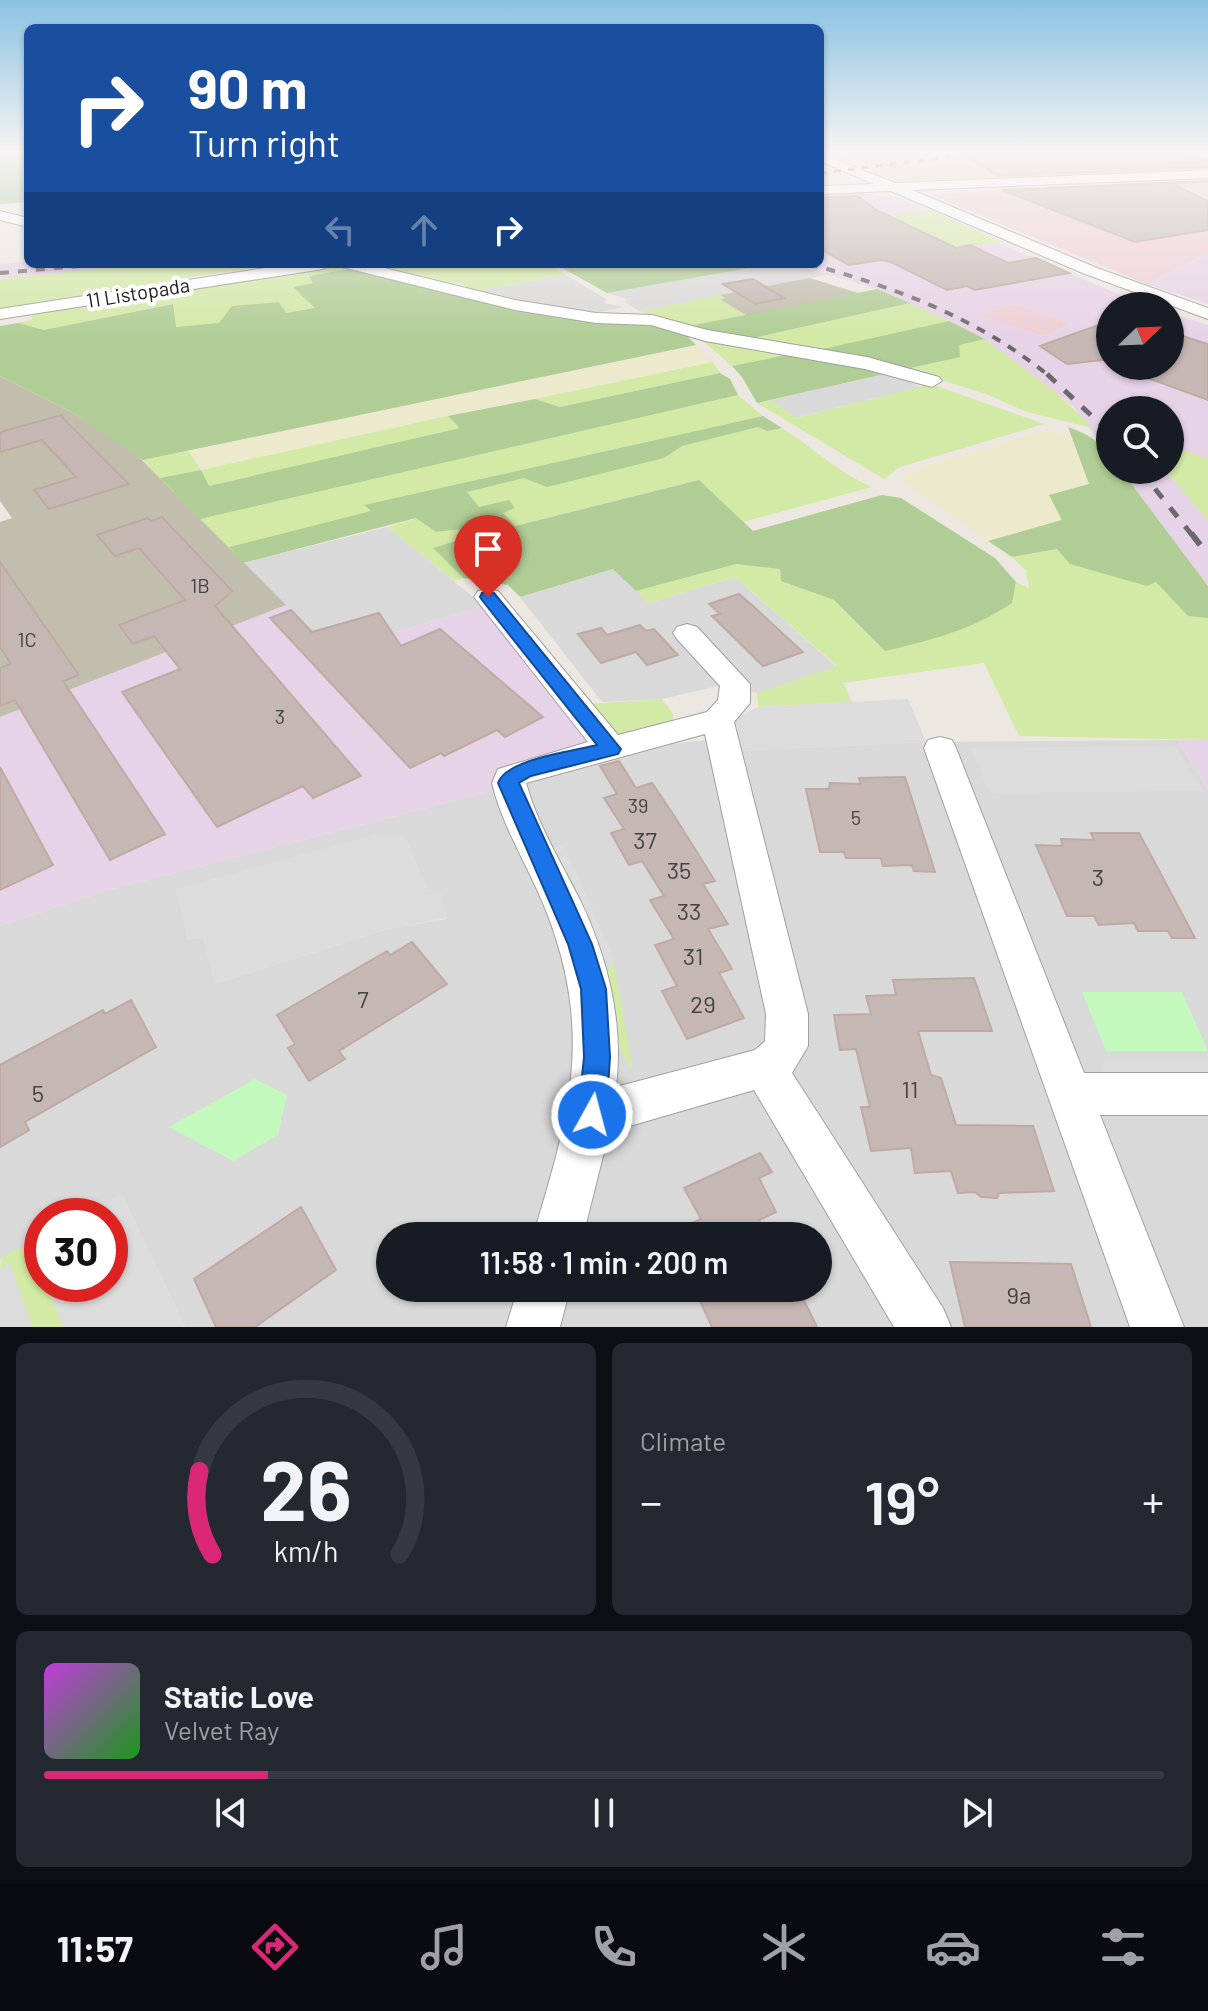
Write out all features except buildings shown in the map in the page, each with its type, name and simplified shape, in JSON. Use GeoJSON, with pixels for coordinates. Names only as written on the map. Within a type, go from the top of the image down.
{"type":"FeatureCollection","features":[{"type":"Feature","properties":{"kind":"street"},"geometry":{"type":"LineString","coordinates":[[0,215],[24,222]]}},
{"type":"Feature","properties":{"kind":"street"},"geometry":{"type":"LineString","coordinates":[[961,215],[1091,271],[1208,314]]}},
{"type":"Feature","properties":{"kind":"street","name":"11 Listopada"},"geometry":{"type":"LineString","coordinates":[[0,314],[297,268]]}},
{"type":"Feature","properties":{"kind":"street"},"geometry":{"type":"LineString","coordinates":[[364,268],[515,305],[596,318],[652,320],[705,335],[867,363],[932,381]]}},
{"type":"Feature","properties":{"kind":"street"},"geometry":{"type":"LineString","coordinates":[[488,597],[611,749]]}},
{"type":"Feature","properties":{"kind":"street"},"geometry":{"type":"LineString","coordinates":[[562,1222],[592,1115],[597,1057],[593,989],[580,944],[509,783],[510,777],[525,770],[718,720],[737,697],[735,684],[687,633]]}},
{"type":"Feature","properties":{"kind":"street"},"geometry":{"type":"LineString","coordinates":[[592,1115],[764,1067],[778,1061],[786,1047],[787,1014],[718,720]]}},
{"type":"Feature","properties":{"kind":"street"},"geometry":{"type":"LineString","coordinates":[[940,748],[1157,1327]]}},
{"type":"Feature","properties":{"kind":"street"},"geometry":{"type":"LineString","coordinates":[[764,1067],[924,1327]]}},
{"type":"Feature","properties":{"kind":"street"},"geometry":{"type":"LineString","coordinates":[[1069,1094],[1208,1094]]}},
{"type":"Feature","properties":{"kind":"street"},"geometry":{"type":"LineString","coordinates":[[533,1327],[540,1302]]}},
{"type":"Feature","properties":{"kind":"shaded area"},"geometry":{"type":"Polygon","coordinates":[[[824,215],[933,215],[1114,292],[1096,292],[1096,380],[1184,380],[1184,317],[1208,325],[1208,459],[1184,450],[1184,396],[1096,396],[1096,437],[1073,406],[985,339],[877,289],[806,268],[824,268],[824,215]],[[1012,304],[982,315],[1042,336],[1070,324],[1012,304]]]}},
{"type":"Feature","properties":{"kind":"shaded area"},"geometry":{"type":"Polygon","coordinates":[[[980,215],[1208,215],[1208,253],[1147,284],[980,215]]]}},
{"type":"Feature","properties":{"kind":"shaded area"},"geometry":{"type":"Polygon","coordinates":[[[1208,253],[1208,304],[1184,296],[1184,292],[1171,292],[1147,284],[1208,253]]]}},
{"type":"Feature","properties":{"kind":"shaded area"},"geometry":{"type":"Polygon","coordinates":[[[24,262],[24,268],[106,268],[0,279],[0,264],[24,262]]]}},
{"type":"Feature","properties":{"kind":"shaded area"},"geometry":{"type":"Polygon","coordinates":[[[749,268],[808,268],[831,274],[639,311],[625,302],[627,299],[607,293],[749,268]]]}},
{"type":"Feature","properties":{"kind":"shaded area"},"geometry":{"type":"Polygon","coordinates":[[[566,275],[606,299],[604,303],[624,307],[585,315],[473,291],[566,275]]]}},
{"type":"Feature","properties":{"kind":"shaded area"},"geometry":{"type":"Polygon","coordinates":[[[810,278],[858,293],[747,316],[719,299],[724,298],[720,295],[810,278]]]}},
{"type":"Feature","properties":{"kind":"shaded area"},"geometry":{"type":"Polygon","coordinates":[[[1012,304],[1072,324],[1042,336],[981,315],[1012,304]]]}},
{"type":"Feature","properties":{"kind":"shaded area"},"geometry":{"type":"Polygon","coordinates":[[[696,345],[713,362],[201,470],[188,451],[696,345]]]}},
{"type":"Feature","properties":{"kind":"shaded area"},"geometry":{"type":"Polygon","coordinates":[[[889,373],[920,387],[795,418],[771,400],[889,373]]]}},
{"type":"Feature","properties":{"kind":"shaded area"},"geometry":{"type":"Polygon","coordinates":[[[0,376],[73,413],[135,453],[286,605],[0,717],[0,522],[12,518],[0,501],[0,376]]]}},
{"type":"Feature","properties":{"kind":"shaded area"},"geometry":{"type":"Polygon","coordinates":[[[1050,429],[1073,440],[1090,484],[1063,520],[988,541],[903,482],[908,471],[1050,429]]]}},
{"type":"Feature","properties":{"kind":"shaded area"},"geometry":{"type":"Polygon","coordinates":[[[1132,484],[1177,484],[1208,521],[1208,586],[1132,484]]]}},
{"type":"Feature","properties":{"kind":"shaded area"},"geometry":{"type":"Polygon","coordinates":[[[388,527],[484,606],[331,651],[243,563],[388,527]]]}},
{"type":"Feature","properties":{"kind":"shaded area"},"geometry":{"type":"Polygon","coordinates":[[[614,569],[649,603],[735,577],[837,667],[757,693],[722,685],[662,699],[602,702],[520,597],[614,569]]]}},
{"type":"Feature","properties":{"kind":"shaded area"},"geometry":{"type":"Polygon","coordinates":[[[286,605],[331,651],[484,606],[608,755],[470,797],[112,889],[0,926],[0,717],[286,605]]]}},
{"type":"Feature","properties":{"kind":"shaded area"},"geometry":{"type":"Polygon","coordinates":[[[908,699],[926,742],[738,751],[731,721],[758,707],[908,699]]]}},
{"type":"Feature","properties":{"kind":"shaded area"},"geometry":{"type":"Polygon","coordinates":[[[735,737],[738,751],[926,742],[1178,740],[1208,790],[1208,1327],[185,1327],[128,1207],[128,1198],[122,1194],[115,1198],[24,1198],[24,1245],[0,1259],[0,926],[112,889],[470,797],[608,755],[661,745],[735,737]],[[407,841],[177,889],[188,940],[203,937],[215,984],[388,929],[446,919],[440,891],[427,889],[407,841]]]}},
{"type":"Feature","properties":{"kind":"shaded area"},"geometry":{"type":"Polygon","coordinates":[[[1178,740],[1208,740],[1208,790],[1178,740]]]}},
{"type":"Feature","properties":{"kind":"shaded area"},"geometry":{"type":"Polygon","coordinates":[[[1175,746],[1203,791],[989,793],[971,748],[1175,746]]]}},
{"type":"Feature","properties":{"kind":"shaded area"},"geometry":{"type":"Polygon","coordinates":[[[395,833],[407,841],[427,889],[440,891],[447,918],[388,929],[215,984],[203,937],[188,940],[177,889],[377,834],[395,833]]]}},
{"type":"Feature","properties":{"kind":"shaded area"},"geometry":{"type":"Polygon","coordinates":[[[564,845],[614,962],[606,972],[552,848],[564,845]]]}},
{"type":"Feature","properties":{"kind":"shaded area"},"geometry":{"type":"Polygon","coordinates":[[[1104,1058],[1208,1058],[1208,1081],[1101,1079],[1104,1058]]]}},
{"type":"Feature","properties":{"kind":"shaded area"},"geometry":{"type":"Polygon","coordinates":[[[128,1207],[185,1327],[63,1327],[54,1302],[128,1302],[128,1207]]]}},
{"type":"Feature","properties":{"kind":"shaded area"},"geometry":{"type":"Polygon","coordinates":[[[10,1263],[32,1327],[0,1327],[0,1269],[10,1263]]]}},
{"type":"Feature","properties":{"kind":"green space"},"geometry":{"type":"Polygon","coordinates":[[[941,215],[1004,242],[956,248],[937,239],[919,237],[889,216],[941,215]]]}},
{"type":"Feature","properties":{"kind":"green space"},"geometry":{"type":"Polygon","coordinates":[[[106,268],[254,268],[0,309],[0,279],[106,268]]]}},
{"type":"Feature","properties":{"kind":"green space"},"geometry":{"type":"Polygon","coordinates":[[[326,268],[354,268],[309,276],[314,283],[293,287],[316,308],[286,313],[279,302],[219,323],[175,327],[172,304],[44,330],[18,323],[32,320],[31,314],[326,268]]]}},
{"type":"Feature","properties":{"kind":"green space"},"geometry":{"type":"Polygon","coordinates":[[[354,268],[578,320],[663,327],[685,334],[696,345],[143,460],[73,413],[0,376],[0,326],[18,323],[44,330],[173,304],[176,327],[219,323],[232,306],[279,302],[286,313],[315,308],[293,287],[313,283],[309,276],[354,268]]]}},
{"type":"Feature","properties":{"kind":"green space"},"geometry":{"type":"Polygon","coordinates":[[[373,268],[555,268],[566,275],[473,291],[461,283],[373,268]]]}},
{"type":"Feature","properties":{"kind":"green space"},"geometry":{"type":"Polygon","coordinates":[[[562,268],[749,268],[607,293],[562,268]]]}},
{"type":"Feature","properties":{"kind":"green space"},"geometry":{"type":"Polygon","coordinates":[[[877,289],[910,303],[753,338],[685,327],[877,289]]]}},
{"type":"Feature","properties":{"kind":"green space"},"geometry":{"type":"Polygon","coordinates":[[[720,295],[725,298],[721,300],[747,316],[685,327],[639,311],[720,295]]]}},
{"type":"Feature","properties":{"kind":"green space"},"geometry":{"type":"Polygon","coordinates":[[[910,303],[949,321],[818,350],[753,338],[910,303]]]}},
{"type":"Feature","properties":{"kind":"green space"},"geometry":{"type":"Polygon","coordinates":[[[949,321],[985,339],[959,345],[960,357],[906,369],[818,350],[949,321]]]}},
{"type":"Feature","properties":{"kind":"green space"},"geometry":{"type":"Polygon","coordinates":[[[698,337],[786,355],[732,366],[698,337]]]}},
{"type":"Feature","properties":{"kind":"green space"},"geometry":{"type":"Polygon","coordinates":[[[985,339],[1054,392],[1092,428],[1027,412],[986,394],[906,369],[959,357],[958,345],[985,339]]]}},
{"type":"Feature","properties":{"kind":"green space"},"geometry":{"type":"Polygon","coordinates":[[[786,355],[889,373],[757,403],[732,366],[786,355]]]}},
{"type":"Feature","properties":{"kind":"green space"},"geometry":{"type":"Polygon","coordinates":[[[713,362],[720,373],[560,407],[535,399],[713,362]]]}},
{"type":"Feature","properties":{"kind":"green space"},"geometry":{"type":"Polygon","coordinates":[[[720,373],[730,379],[738,395],[200,519],[160,478],[201,470],[209,486],[460,428],[448,416],[535,399],[560,407],[720,373]]]}},
{"type":"Feature","properties":{"kind":"green space"},"geometry":{"type":"Polygon","coordinates":[[[931,384],[1044,424],[900,467],[884,479],[757,403],[771,400],[796,418],[931,384]]]}},
{"type":"Feature","properties":{"kind":"green space"},"geometry":{"type":"Polygon","coordinates":[[[738,395],[763,416],[365,505],[372,511],[229,547],[200,519],[738,395]]]}},
{"type":"Feature","properties":{"kind":"green space"},"geometry":{"type":"Polygon","coordinates":[[[448,416],[461,428],[209,486],[201,470],[448,416]]]}},
{"type":"Feature","properties":{"kind":"green space"},"geometry":{"type":"Polygon","coordinates":[[[763,416],[782,428],[767,431],[758,427],[682,446],[664,458],[547,487],[524,478],[467,492],[479,507],[509,500],[515,508],[503,513],[515,526],[699,480],[753,531],[882,495],[901,498],[995,558],[1016,582],[1012,603],[966,627],[885,651],[834,600],[781,581],[780,569],[736,564],[636,591],[613,569],[520,597],[508,585],[463,578],[433,548],[489,531],[488,526],[436,532],[416,518],[243,563],[229,547],[371,511],[364,505],[763,416]]]}},
{"type":"Feature","properties":{"kind":"green space"},"geometry":{"type":"Polygon","coordinates":[[[758,427],[767,431],[782,428],[836,467],[872,487],[743,522],[698,480],[514,526],[502,512],[478,507],[467,492],[524,478],[664,458],[682,446],[758,427]]]}},
{"type":"Feature","properties":{"kind":"green space"},"geometry":{"type":"Polygon","coordinates":[[[1068,427],[1096,441],[1096,484],[1132,484],[1208,586],[1208,618],[1188,616],[1156,582],[1147,586],[1070,564],[1057,549],[1012,557],[988,541],[1062,520],[1049,495],[1089,484],[1068,427]]]}},
{"type":"Feature","properties":{"kind":"green space"},"geometry":{"type":"Polygon","coordinates":[[[1184,450],[1208,459],[1208,521],[1177,484],[1184,484],[1184,450]]]}},
{"type":"Feature","properties":{"kind":"green space"},"geometry":{"type":"Polygon","coordinates":[[[188,451],[201,470],[160,478],[143,460],[188,451]]]}},
{"type":"Feature","properties":{"kind":"green space"},"geometry":{"type":"Polygon","coordinates":[[[417,518],[436,532],[488,526],[490,531],[434,549],[463,578],[454,581],[388,527],[417,518]]]}},
{"type":"Feature","properties":{"kind":"green space"},"geometry":{"type":"Polygon","coordinates":[[[1057,549],[1071,564],[1156,581],[1188,616],[1208,618],[1208,740],[1019,736],[984,663],[843,683],[852,702],[758,707],[757,693],[837,666],[735,577],[649,603],[636,591],[736,564],[780,569],[781,581],[834,600],[885,651],[1012,603],[1016,582],[1029,588],[1026,571],[1012,557],[1057,549]]]}},
{"type":"Feature","properties":{"kind":"green space"},"geometry":{"type":"Polygon","coordinates":[[[662,699],[673,714],[672,724],[614,736],[586,704],[662,699]]]}},
{"type":"Feature","properties":{"kind":"green space"},"geometry":{"type":"Polygon","coordinates":[[[614,962],[633,1070],[625,1060],[613,1024],[606,972],[614,962]]]}},
{"type":"Feature","properties":{"kind":"green space"},"geometry":{"type":"Polygon","coordinates":[[[1082,992],[1182,992],[1208,1051],[1106,1051],[1082,992]]]}},
{"type":"Feature","properties":{"kind":"green space"},"geometry":{"type":"Polygon","coordinates":[[[255,1079],[287,1095],[278,1135],[233,1161],[169,1127],[255,1079]]]}},
{"type":"Feature","properties":{"kind":"green space"},"geometry":{"type":"Polygon","coordinates":[[[24,1245],[24,1302],[54,1302],[63,1327],[32,1327],[10,1264],[0,1269],[1,1258],[24,1245]]]}},
{"type":"Feature","properties":{"kind":"railway"},"geometry":{"type":"LineString","coordinates":[[0,273],[57,268]]}},
{"type":"Feature","properties":{"kind":"railway"},"geometry":{"type":"LineString","coordinates":[[822,268],[935,307],[994,338],[1049,376]]}},
{"type":"Feature","properties":{"kind":"railway"},"geometry":{"type":"LineString","coordinates":[[1047,374],[1096,420]]}},
{"type":"Feature","properties":{"kind":"railway"},"geometry":{"type":"LineString","coordinates":[[1151,484],[1192,535]]}},
{"type":"Feature","properties":{"kind":"railway"},"geometry":{"type":"LineString","coordinates":[[1191,533],[1208,555]]}},
{"type":"Feature","properties":{"kind":"route"},"geometry":{"type":"LineString","coordinates":[[488,597],[611,749],[516,773],[510,777],[509,783],[580,944],[593,989],[597,1057],[592,1115]]}}]}
